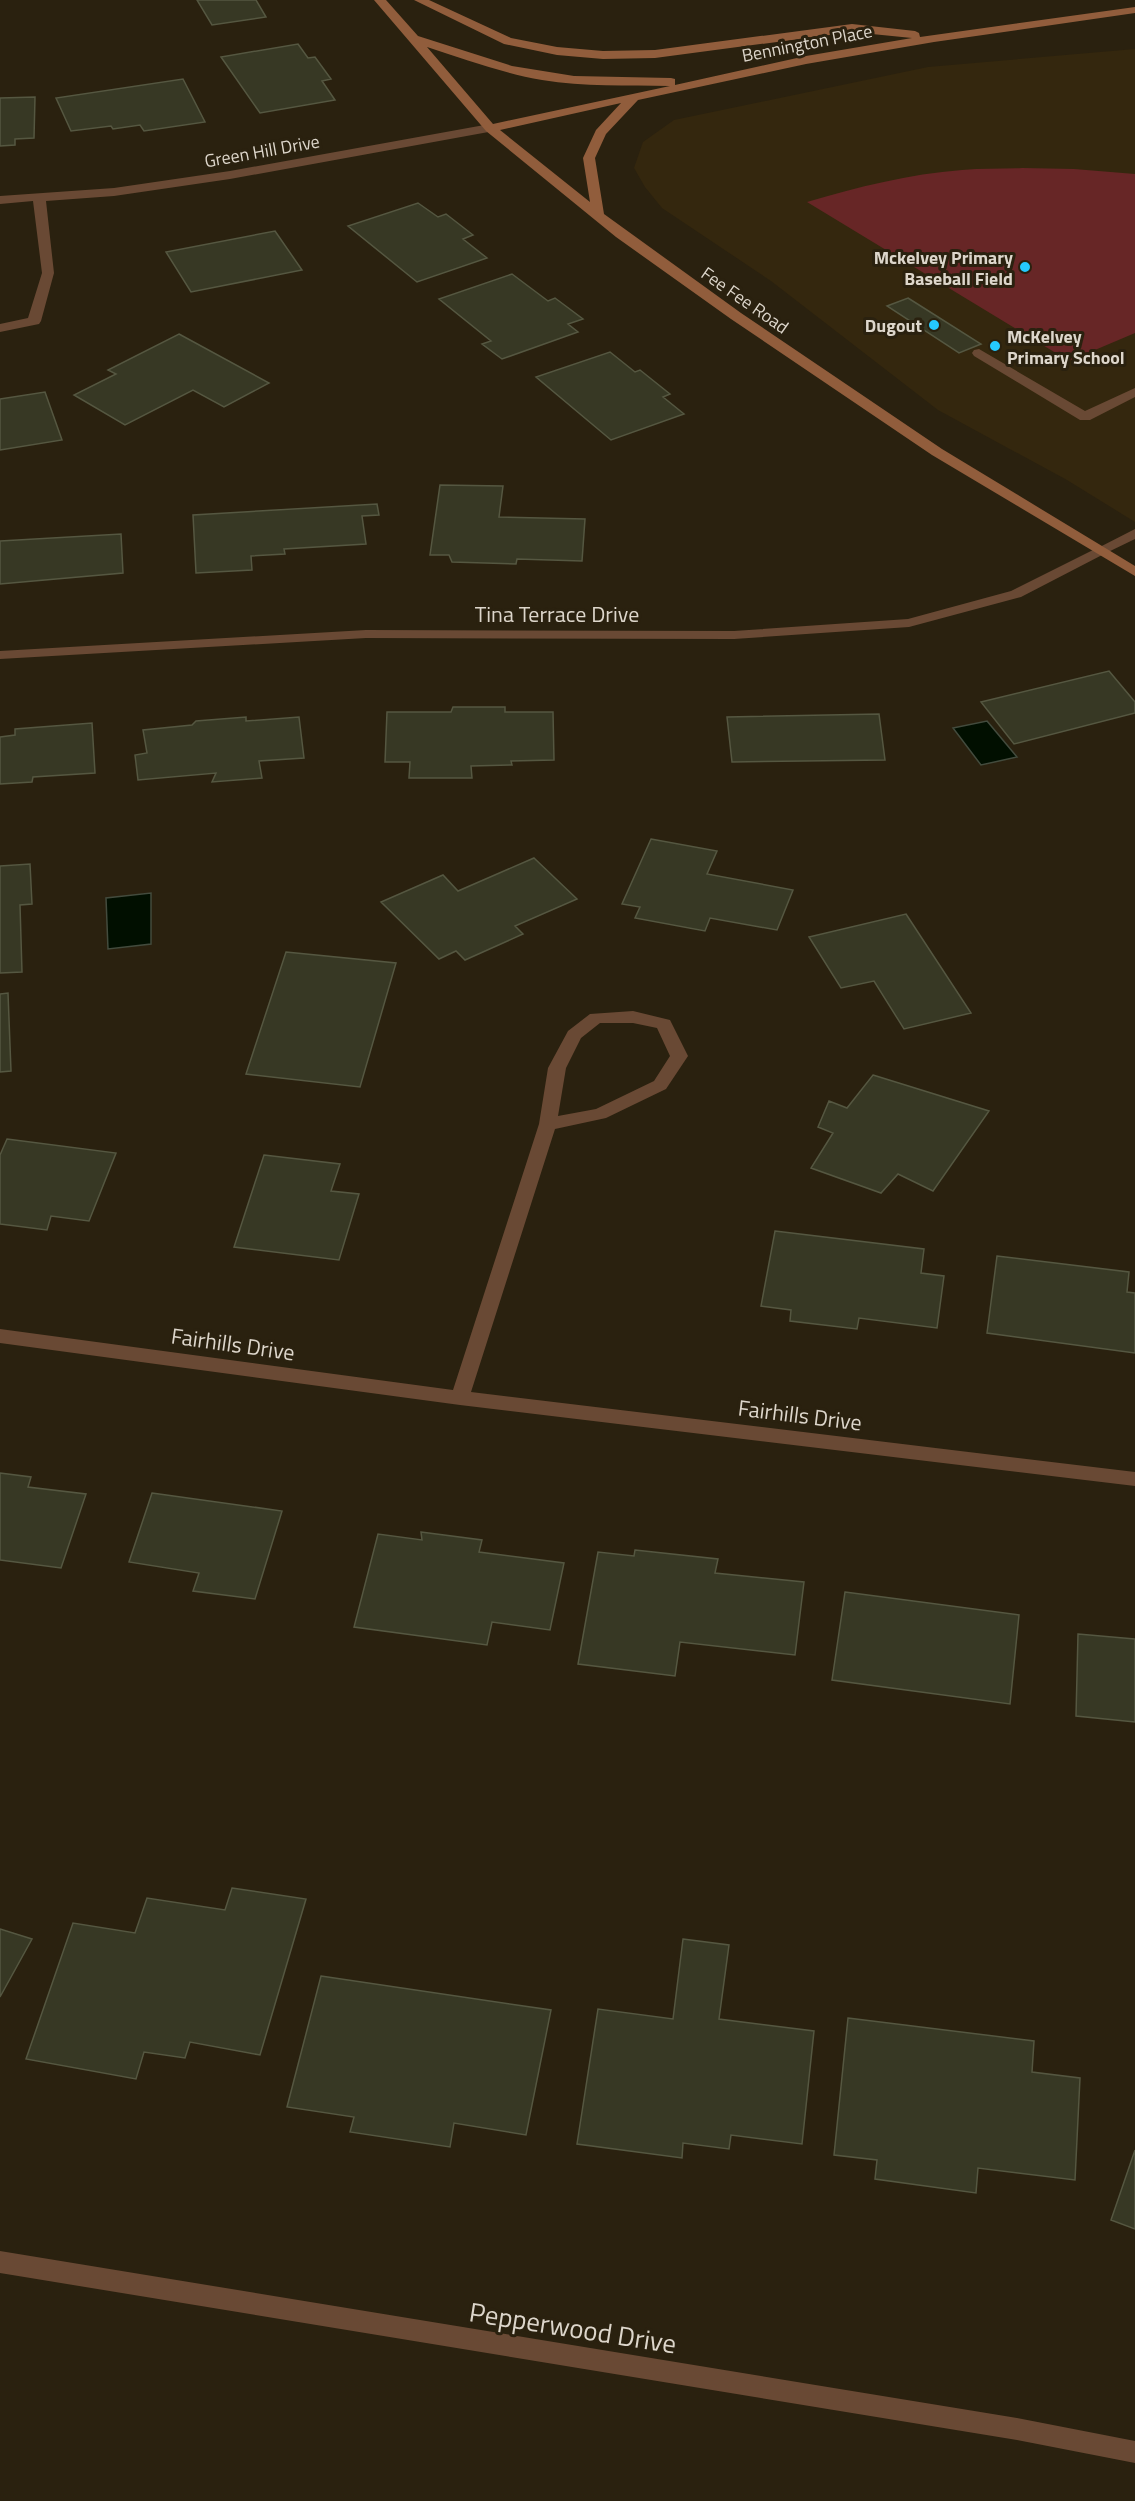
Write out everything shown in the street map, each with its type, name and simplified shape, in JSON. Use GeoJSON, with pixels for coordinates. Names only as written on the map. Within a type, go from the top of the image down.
{"type":"FeatureCollection","features":[{"type":"Feature","properties":{"kind":"main road","name":"Fee Fee Road"},"geometry":{"type":"LineString","coordinates":[[380,0],[490,128],[598,216],[736,316],[937,452],[1135,572]]}},
{"type":"Feature","properties":{"kind":"main road"},"geometry":{"type":"LineString","coordinates":[[420,0],[508,41],[557,51],[603,55],[656,54],[852,28],[934,38]]}},
{"type":"Feature","properties":{"kind":"main road","name":"Bennington Place"},"geometry":{"type":"LineString","coordinates":[[490,128],[806,60],[934,38],[1135,10]]}},
{"type":"Feature","properties":{"kind":"main road"},"geometry":{"type":"LineString","coordinates":[[414,39],[486,62],[542,76],[701,83]]}},
{"type":"Feature","properties":{"kind":"main road"},"geometry":{"type":"LineString","coordinates":[[598,216],[590,158],[600,133],[634,97]]}},
{"type":"Feature","properties":{"kind":"street","name":"Green Hill Drive"},"geometry":{"type":"LineString","coordinates":[[0,200],[114,192],[240,174],[490,128]]}},
{"type":"Feature","properties":{"kind":"street"},"geometry":{"type":"LineString","coordinates":[[0,328],[34,321],[39,308],[48,273],[39,197]]}},
{"type":"Feature","properties":{"kind":"street"},"geometry":{"type":"LineString","coordinates":[[979,353],[1085,417],[1135,392]]}},
{"type":"Feature","properties":{"kind":"street","name":"Tina Terrace Drive"},"geometry":{"type":"LineString","coordinates":[[0,655],[366,633],[734,635],[909,623],[1016,594],[1135,533]]}},
{"type":"Feature","properties":{"kind":"street"},"geometry":{"type":"LineString","coordinates":[[460,1398],[548,1124],[557,1068],[574,1035],[596,1018],[633,1017],[664,1024],[679,1056],[660,1084],[600,1114],[548,1124]]}},
{"type":"Feature","properties":{"kind":"street","name":"Fairhills Drive"},"geometry":{"type":"LineString","coordinates":[[0,1336],[460,1398],[1135,1479]]}},
{"type":"Feature","properties":{"kind":"street","name":"Pepperwood Drive"},"geometry":{"type":"LineString","coordinates":[[0,2262],[1017,2429],[1135,2452]]}},
{"type":"Feature","properties":{"kind":"shaded area","name":"McKelvey Primary School"},"geometry":{"type":"Polygon","coordinates":[[[1135,49],[1135,522],[1067,480],[938,410],[771,281],[662,208],[645,187],[634,168],[643,142],[674,120],[928,67],[1135,49]]]}},
{"type":"Feature","properties":{"kind":"shaded area","name":"Mckelvey Primary Baseball Field"},"geometry":{"type":"Polygon","coordinates":[[[1022,168],[1135,174],[1135,333],[1069,361],[807,202],[903,178],[970,169],[1022,168]]]}},
{"type":"Feature","properties":{"kind":"shaded area"},"geometry":{"type":"Polygon","coordinates":[[[987,721],[1017,757],[981,765],[953,728],[987,721]]]}},
{"type":"Feature","properties":{"kind":"shaded area"},"geometry":{"type":"Polygon","coordinates":[[[151,893],[151,944],[108,949],[106,898],[151,893]]]}},
{"type":"Feature","properties":{"kind":"building"},"geometry":{"type":"Polygon","coordinates":[[[197,0],[256,0],[266,17],[212,25],[197,0]]]}},
{"type":"Feature","properties":{"kind":"building"},"geometry":{"type":"Polygon","coordinates":[[[298,44],[308,58],[315,57],[331,79],[322,81],[335,100],[260,113],[221,57],[298,44]]]}},
{"type":"Feature","properties":{"kind":"building"},"geometry":{"type":"Polygon","coordinates":[[[183,79],[205,122],[144,131],[140,125],[71,131],[56,98],[183,79]]]}},
{"type":"Feature","properties":{"kind":"building"},"geometry":{"type":"Polygon","coordinates":[[[35,97],[34,138],[15,139],[15,145],[0,146],[0,98],[35,97]]]}},
{"type":"Feature","properties":{"kind":"building"},"geometry":{"type":"Polygon","coordinates":[[[418,203],[438,217],[446,214],[473,235],[463,239],[487,258],[417,282],[348,226],[418,203]]]}},
{"type":"Feature","properties":{"kind":"building"},"geometry":{"type":"Polygon","coordinates":[[[275,231],[302,270],[191,292],[166,252],[275,231]]]}},
{"type":"Feature","properties":{"kind":"building"},"geometry":{"type":"Polygon","coordinates":[[[512,274],[548,301],[555,298],[583,319],[568,324],[578,332],[502,359],[482,344],[491,341],[439,299],[512,274]]]}},
{"type":"Feature","properties":{"kind":"building","name":"Dugout"},"geometry":{"type":"Polygon","coordinates":[[[908,298],[981,344],[959,353],[887,306],[908,298]]]}},
{"type":"Feature","properties":{"kind":"building"},"geometry":{"type":"Polygon","coordinates":[[[179,334],[269,383],[224,407],[193,390],[125,425],[74,395],[116,374],[108,370],[179,334]]]}},
{"type":"Feature","properties":{"kind":"building"},"geometry":{"type":"Polygon","coordinates":[[[610,352],[635,372],[640,370],[670,394],[663,397],[684,414],[611,440],[536,377],[610,352]]]}},
{"type":"Feature","properties":{"kind":"building"},"geometry":{"type":"Polygon","coordinates":[[[45,392],[62,440],[0,450],[0,399],[45,392]]]}},
{"type":"Feature","properties":{"kind":"building"},"geometry":{"type":"Polygon","coordinates":[[[440,485],[503,486],[499,517],[585,519],[582,561],[517,559],[516,564],[452,562],[449,555],[430,555],[440,485]]]}},
{"type":"Feature","properties":{"kind":"building"},"geometry":{"type":"Polygon","coordinates":[[[377,504],[379,515],[362,516],[366,544],[284,549],[285,554],[251,556],[252,570],[196,573],[193,515],[377,504]]]}},
{"type":"Feature","properties":{"kind":"building"},"geometry":{"type":"Polygon","coordinates":[[[121,534],[123,573],[0,584],[0,541],[121,534]]]}},
{"type":"Feature","properties":{"kind":"building"},"geometry":{"type":"Polygon","coordinates":[[[1109,671],[1135,702],[1135,713],[1014,744],[981,702],[1109,671]]]}},
{"type":"Feature","properties":{"kind":"building"},"geometry":{"type":"Polygon","coordinates":[[[453,707],[505,707],[505,712],[553,712],[554,760],[511,761],[512,765],[471,766],[472,778],[409,778],[410,762],[385,762],[387,712],[451,712],[453,707]]]}},
{"type":"Feature","properties":{"kind":"building"},"geometry":{"type":"Polygon","coordinates":[[[879,714],[885,760],[732,762],[727,717],[879,714]]]}},
{"type":"Feature","properties":{"kind":"building"},"geometry":{"type":"Polygon","coordinates":[[[246,717],[246,721],[299,717],[304,758],[259,761],[262,778],[212,782],[216,773],[138,780],[135,755],[147,753],[143,730],[192,725],[196,721],[246,717]]]}},
{"type":"Feature","properties":{"kind":"building"},"geometry":{"type":"Polygon","coordinates":[[[92,723],[95,773],[33,777],[32,782],[0,784],[0,737],[15,735],[15,729],[92,723]]]}},
{"type":"Feature","properties":{"kind":"building"},"geometry":{"type":"Polygon","coordinates":[[[651,839],[717,851],[707,874],[793,890],[777,930],[710,918],[705,931],[635,918],[640,907],[622,904],[651,839]]]}},
{"type":"Feature","properties":{"kind":"building"},"geometry":{"type":"Polygon","coordinates":[[[534,858],[577,899],[515,926],[523,934],[465,960],[456,951],[439,959],[381,902],[443,875],[458,891],[534,858]]]}},
{"type":"Feature","properties":{"kind":"building"},"geometry":{"type":"Polygon","coordinates":[[[30,864],[32,904],[20,905],[22,972],[0,973],[0,866],[30,864]]]}},
{"type":"Feature","properties":{"kind":"building"},"geometry":{"type":"Polygon","coordinates":[[[906,914],[971,1013],[904,1029],[874,981],[841,988],[809,937],[906,914]]]}},
{"type":"Feature","properties":{"kind":"building"},"geometry":{"type":"Polygon","coordinates":[[[286,952],[396,963],[360,1087],[246,1074],[286,952]]]}},
{"type":"Feature","properties":{"kind":"building"},"geometry":{"type":"Polygon","coordinates":[[[8,993],[11,1071],[0,1072],[0,994],[8,993]]]}},
{"type":"Feature","properties":{"kind":"building"},"geometry":{"type":"Polygon","coordinates":[[[873,1075],[989,1111],[933,1191],[898,1174],[881,1193],[811,1168],[833,1133],[818,1127],[829,1101],[847,1108],[873,1075]]]}},
{"type":"Feature","properties":{"kind":"building"},"geometry":{"type":"Polygon","coordinates":[[[7,1139],[116,1153],[89,1221],[51,1216],[47,1230],[0,1224],[0,1155],[7,1139]]]}},
{"type":"Feature","properties":{"kind":"building"},"geometry":{"type":"Polygon","coordinates":[[[264,1155],[340,1164],[331,1191],[359,1194],[339,1260],[234,1247],[264,1155]]]}},
{"type":"Feature","properties":{"kind":"building"},"geometry":{"type":"Polygon","coordinates":[[[775,1231],[924,1249],[921,1273],[944,1276],[937,1328],[859,1318],[857,1329],[790,1321],[791,1310],[761,1306],[775,1231]]]}},
{"type":"Feature","properties":{"kind":"building"},"geometry":{"type":"Polygon","coordinates":[[[997,1256],[1129,1272],[1127,1292],[1135,1293],[1135,1353],[987,1333],[997,1256]]]}},
{"type":"Feature","properties":{"kind":"building"},"geometry":{"type":"Polygon","coordinates":[[[0,1473],[31,1477],[28,1487],[86,1494],[61,1568],[0,1560],[0,1473]]]}},
{"type":"Feature","properties":{"kind":"building"},"geometry":{"type":"Polygon","coordinates":[[[152,1493],[282,1511],[255,1599],[193,1591],[199,1573],[129,1562],[152,1493]]]}},
{"type":"Feature","properties":{"kind":"building"},"geometry":{"type":"Polygon","coordinates":[[[421,1532],[482,1540],[479,1552],[564,1563],[550,1630],[492,1622],[487,1645],[354,1627],[378,1534],[422,1540],[421,1532]]]}},
{"type":"Feature","properties":{"kind":"building"},"geometry":{"type":"Polygon","coordinates":[[[635,1550],[718,1559],[715,1573],[804,1582],[795,1655],[680,1642],[675,1676],[578,1664],[598,1552],[634,1556],[635,1550]]]}},
{"type":"Feature","properties":{"kind":"building"},"geometry":{"type":"Polygon","coordinates":[[[845,1592],[1019,1615],[1010,1704],[832,1680],[845,1592]]]}},
{"type":"Feature","properties":{"kind":"building"},"geometry":{"type":"Polygon","coordinates":[[[1078,1634],[1135,1639],[1135,1722],[1076,1716],[1078,1634]]]}},
{"type":"Feature","properties":{"kind":"building"},"geometry":{"type":"Polygon","coordinates":[[[232,1888],[306,1899],[260,2055],[190,2042],[185,2058],[144,2052],[136,2079],[26,2059],[73,1923],[135,1933],[147,1898],[225,1910],[232,1888]]]}},
{"type":"Feature","properties":{"kind":"building"},"geometry":{"type":"Polygon","coordinates":[[[0,1929],[32,1939],[0,1997],[0,1929]]]}},
{"type":"Feature","properties":{"kind":"building"},"geometry":{"type":"Polygon","coordinates":[[[683,1939],[729,1945],[719,2019],[814,2031],[802,2144],[731,2135],[729,2149],[683,2143],[682,2158],[577,2144],[598,2009],[673,2019],[683,1939]]]}},
{"type":"Feature","properties":{"kind":"building"},"geometry":{"type":"Polygon","coordinates":[[[321,1976],[551,2010],[526,2135],[454,2123],[450,2147],[350,2132],[354,2117],[287,2107],[321,1976]]]}},
{"type":"Feature","properties":{"kind":"building"},"geometry":{"type":"Polygon","coordinates":[[[848,2018],[1034,2041],[1032,2072],[1080,2078],[1075,2180],[978,2168],[976,2193],[875,2179],[877,2160],[834,2155],[848,2018]]]}},
{"type":"Feature","properties":{"kind":"building"},"geometry":{"type":"Polygon","coordinates":[[[1135,2150],[1135,2229],[1111,2220],[1135,2150]]]}},
{"type":"Feature","properties":{"kind":"place","name":"Mckelvey Primary Baseball Field"},"geometry":{"type":"Point","coordinates":[1025,267]}},
{"type":"Feature","properties":{"kind":"place","name":"Dugout"},"geometry":{"type":"Point","coordinates":[934,325]}},
{"type":"Feature","properties":{"kind":"place","name":"McKelvey Primary School"},"geometry":{"type":"Point","coordinates":[995,346]}}]}
